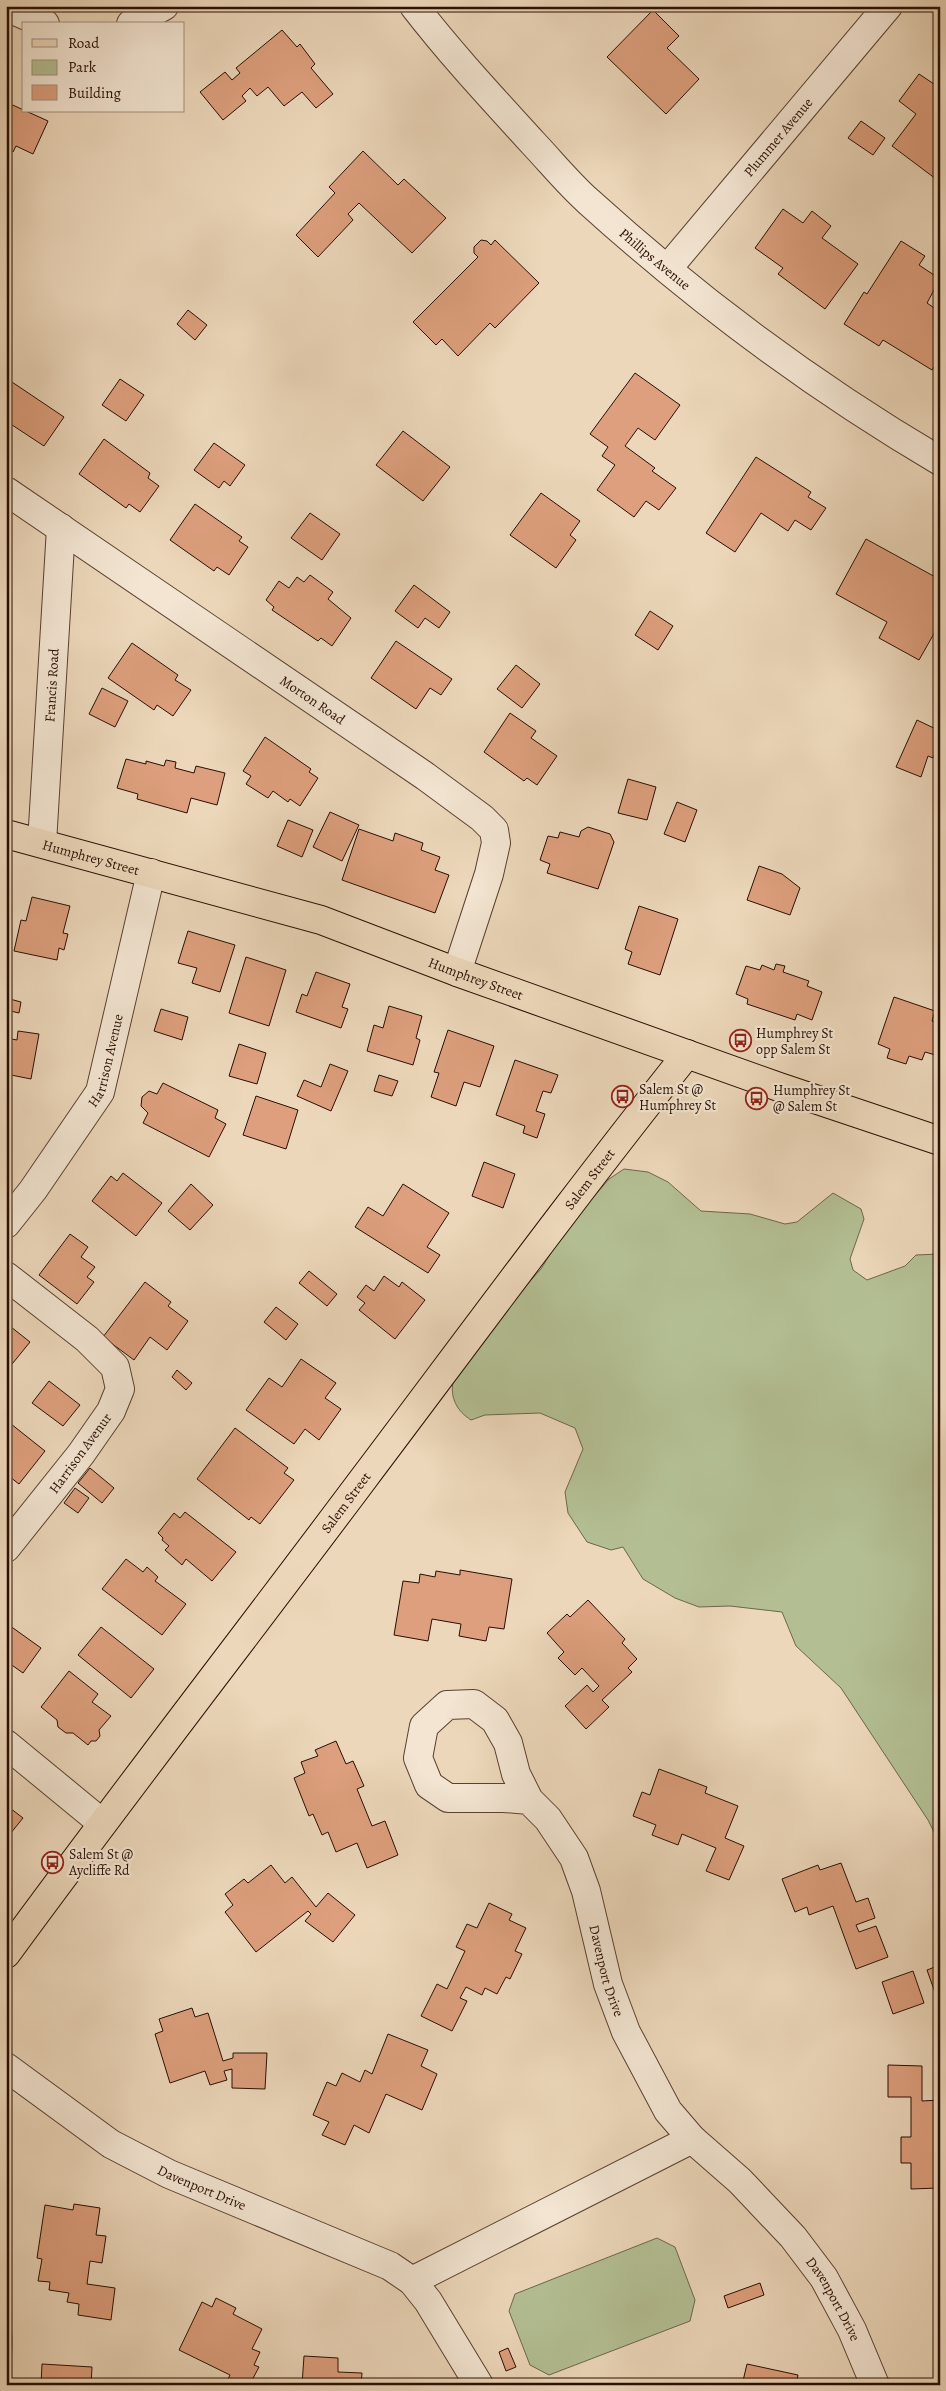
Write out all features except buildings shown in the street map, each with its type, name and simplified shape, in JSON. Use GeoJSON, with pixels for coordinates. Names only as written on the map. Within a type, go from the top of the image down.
{"type":"FeatureCollection","features":[{"type":"Feature","properties":{"kind":"main road","name":"Humphrey Street"},"geometry":{"type":"LineString","coordinates":[[6,834],[321,920],[458,972],[687,1054],[940,1141]]}},
{"type":"Feature","properties":{"kind":"main road","name":"Salem Street"},"geometry":{"type":"LineString","coordinates":[[6,1954],[102,1823],[310,1550],[600,1162],[687,1054]]}},
{"type":"Feature","properties":{"kind":"street"},"geometry":{"type":"LineString","coordinates":[[135,22],[164,6]]}},
{"type":"Feature","properties":{"kind":"street","name":"Phillips Avenue"},"geometry":{"type":"LineString","coordinates":[[414,6],[450,52],[587,200],[668,268],[798,369],[882,427],[940,461]]}},
{"type":"Feature","properties":{"kind":"street","name":"Plummer Avenue"},"geometry":{"type":"LineString","coordinates":[[668,268],[888,6]]}},
{"type":"Feature","properties":{"kind":"street"},"geometry":{"type":"LineString","coordinates":[[6,7],[40,22]]}},
{"type":"Feature","properties":{"kind":"street","name":"Morton Road"},"geometry":{"type":"LineString","coordinates":[[6,491],[426,776],[482,818],[494,830],[496,843],[489,874],[458,972]]}},
{"type":"Feature","properties":{"kind":"street","name":"Francis Road"},"geometry":{"type":"LineString","coordinates":[[42,843],[61,528]]}},
{"type":"Feature","properties":{"kind":"street","name":"Harrison Avenue"},"geometry":{"type":"LineString","coordinates":[[6,1224],[34,1190],[100,1092],[151,873]]}},
{"type":"Feature","properties":{"kind":"street","name":"Harrison Avenur"},"geometry":{"type":"LineString","coordinates":[[6,1276],[87,1339],[114,1367],[120,1389],[111,1411],[81,1454],[6,1548]]}},
{"type":"Feature","properties":{"kind":"street"},"geometry":{"type":"LineString","coordinates":[[6,1744],[102,1823]]}},
{"type":"Feature","properties":{"kind":"street","name":"Davenport Drive"},"geometry":{"type":"LineString","coordinates":[[529,1800],[548,1819],[574,1858],[586,1891],[608,1984],[626,2032],[668,2112],[692,2139],[740,2181],[794,2237],[824,2278],[852,2330],[875,2385]]}},
{"type":"Feature","properties":{"kind":"street","name":"Davenport Drive"},"geometry":{"type":"LineString","coordinates":[[6,2067],[88,2130],[119,2149],[169,2174],[390,2266],[412,2280],[428,2301],[479,2385]]}},
{"type":"Feature","properties":{"kind":"street"},"geometry":{"type":"LineString","coordinates":[[412,2280],[692,2139]]}},
{"type":"Feature","properties":{"kind":"green space"},"geometry":{"type":"Polygon","coordinates":[[[624,1169],[648,1172],[668,1182],[701,1211],[750,1214],[785,1224],[797,1222],[833,1193],[861,1209],[864,1219],[850,1259],[853,1270],[867,1280],[905,1266],[916,1255],[940,1254],[940,1844],[928,1820],[841,1688],[796,1646],[782,1612],[730,1606],[699,1607],[675,1598],[643,1579],[623,1547],[611,1550],[587,1542],[568,1513],[565,1492],[583,1449],[575,1428],[540,1413],[485,1415],[471,1420],[462,1413],[456,1404],[452,1388],[453,1382],[512,1301],[541,1269],[565,1230],[609,1179],[624,1169]]]}},
{"type":"Feature","properties":{"kind":"green space"},"geometry":{"type":"Polygon","coordinates":[[[657,2238],[675,2247],[695,2300],[690,2321],[549,2375],[530,2365],[509,2311],[515,2294],[657,2238]]]}},
{"type":"Feature","properties":{"kind":"green space"},"geometry":{"type":"Polygon","coordinates":[[[6,2312],[12,2338],[7,2385],[6,2312]]]}},
{"type":"Feature","properties":{"kind":"place","name":"Humphrey St opp Salem St"},"geometry":{"type":"Point","coordinates":[740,1041]}},
{"type":"Feature","properties":{"kind":"place","name":"Salem St @ Humphrey St"},"geometry":{"type":"Point","coordinates":[623,1097]}},
{"type":"Feature","properties":{"kind":"place","name":"Humphrey St @ Salem St"},"geometry":{"type":"Point","coordinates":[757,1098]}},
{"type":"Feature","properties":{"kind":"place","name":"Salem St @ Aycliffe Rd"},"geometry":{"type":"Point","coordinates":[53,1862]}}]}
